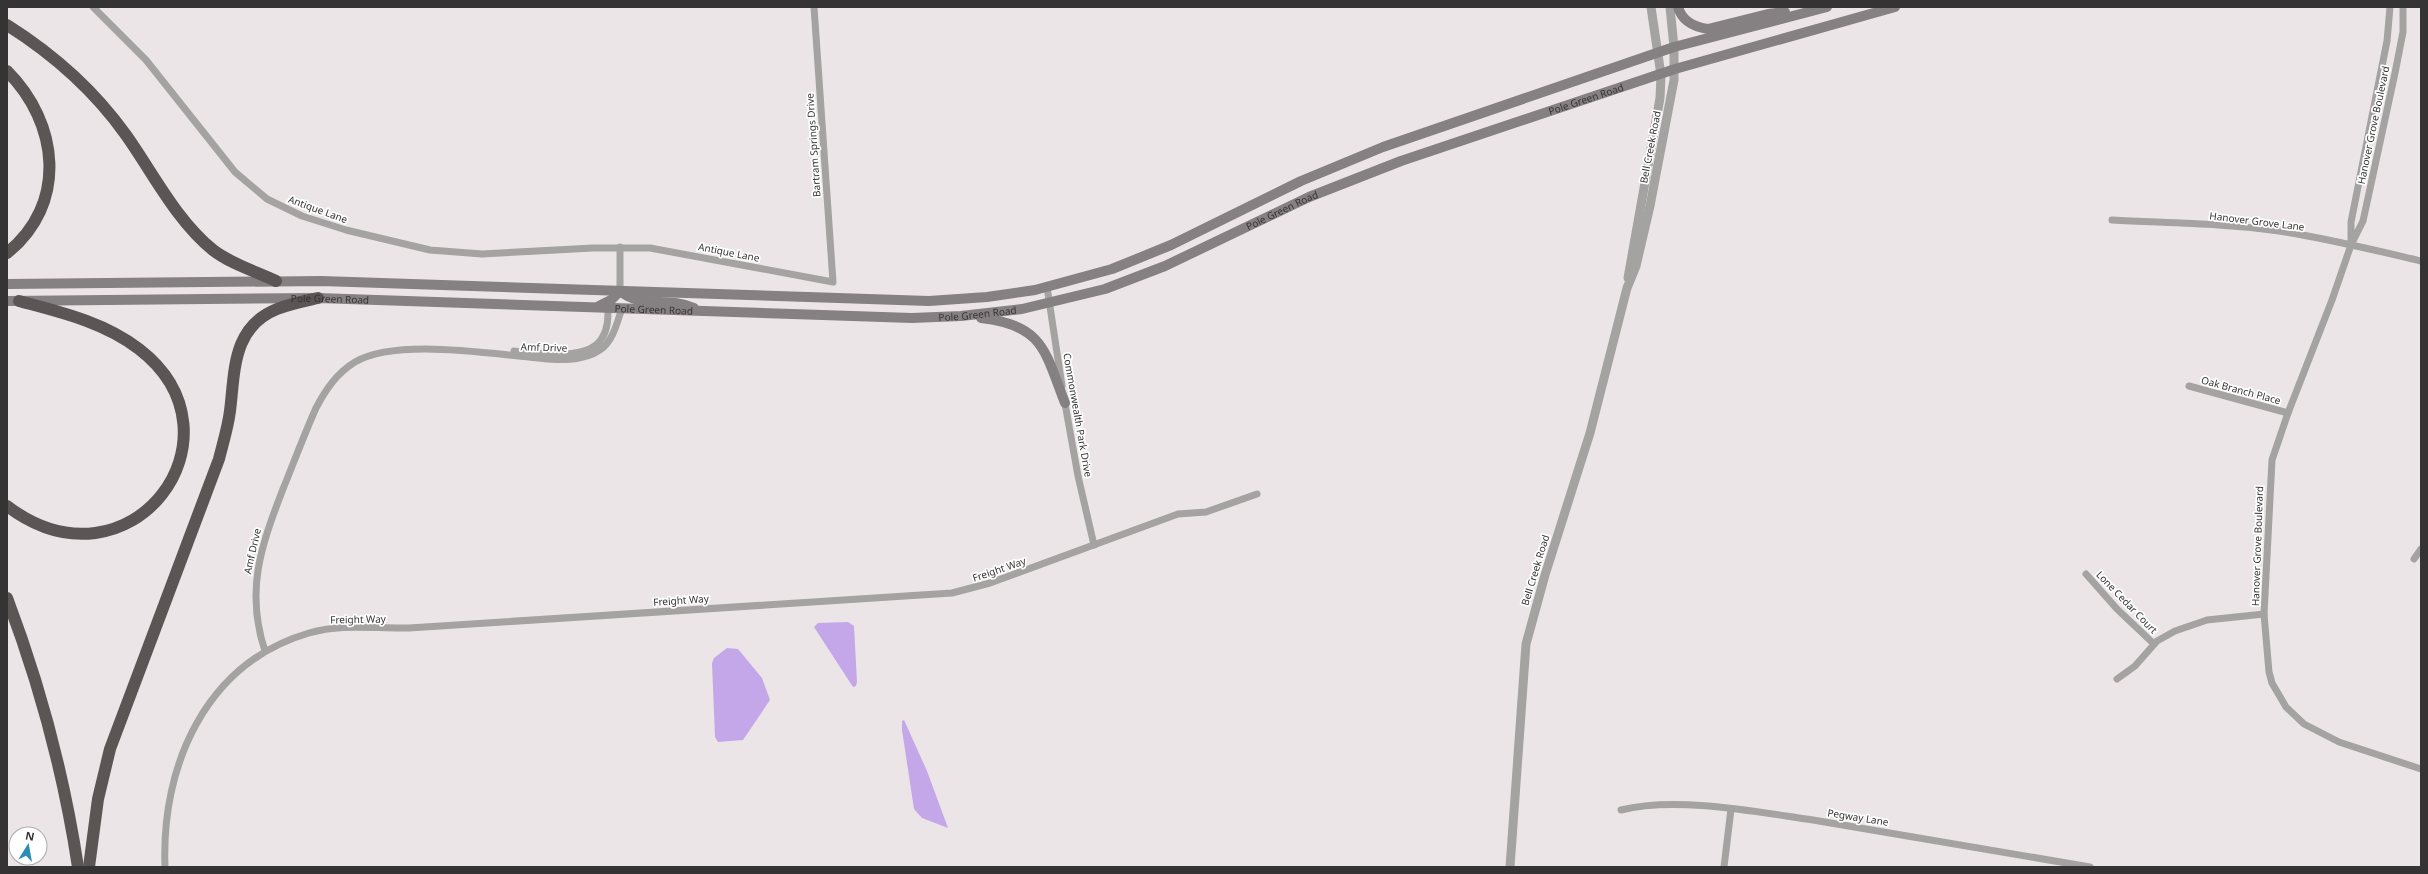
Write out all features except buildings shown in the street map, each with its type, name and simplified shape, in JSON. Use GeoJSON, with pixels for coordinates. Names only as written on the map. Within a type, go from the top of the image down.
{"type":"FeatureCollection","features":[{"type":"Feature","properties":{"kind":"highway"},"geometry":{"type":"LineString","coordinates":[[7,24],[51,55],[92,93],[125,134],[186,222],[202,241],[225,258],[276,280]]}},
{"type":"Feature","properties":{"kind":"highway"},"geometry":{"type":"LineString","coordinates":[[7,71],[22,88],[36,111],[46,138],[50,172],[47,195],[40,214],[26,235],[7,253]]}},
{"type":"Feature","properties":{"kind":"highway"},"geometry":{"type":"LineString","coordinates":[[89,867],[98,799],[110,749],[219,459],[227,427],[238,348],[251,326],[261,318],[277,308],[318,298]]}},
{"type":"Feature","properties":{"kind":"highway"},"geometry":{"type":"LineString","coordinates":[[7,506],[32,523],[60,532],[85,534],[116,528],[139,517],[160,498],[175,473],[183,444],[181,415],[171,386],[162,373],[140,349],[91,322],[13,301]]}},
{"type":"Feature","properties":{"kind":"highway"},"geometry":{"type":"LineString","coordinates":[[7,598],[48,723],[65,792],[78,867]]}},
{"type":"Feature","properties":{"kind":"main road"},"geometry":{"type":"LineString","coordinates":[[1678,7],[1686,21],[1699,28],[1708,29],[1768,14],[1817,9]]}},
{"type":"Feature","properties":{"kind":"main road","name":"Pole Green Road"},"geometry":{"type":"LineString","coordinates":[[7,284],[276,280],[930,301],[987,297],[1047,287],[1097,274],[1142,258],[1301,181],[1376,150],[1674,47],[1827,7]]}},
{"type":"Feature","properties":{"kind":"main road","name":"Pole Green Road"},"geometry":{"type":"LineString","coordinates":[[13,301],[318,298],[898,318],[961,316],[1049,304],[1105,289],[1147,274],[1291,205],[1350,180],[1675,70],[1895,7]]}},
{"type":"Feature","properties":{"kind":"main road"},"geometry":{"type":"LineString","coordinates":[[597,307],[611,300],[620,292],[629,299],[676,302],[701,311]]}},
{"type":"Feature","properties":{"kind":"main road"},"geometry":{"type":"LineString","coordinates":[[961,316],[1006,322],[1029,333],[1045,352],[1065,403]]}},
{"type":"Feature","properties":{"kind":"street","name":"Antique Lane"},"geometry":{"type":"LineString","coordinates":[[93,7],[146,60],[235,172],[267,198],[286,209],[346,230],[430,250],[482,254],[620,247],[670,251],[833,282]]}},
{"type":"Feature","properties":{"kind":"street","name":"Bartram Springs Drive"},"geometry":{"type":"LineString","coordinates":[[814,7],[833,282]]}},
{"type":"Feature","properties":{"kind":"street","name":"Bell Creek Road"},"geometry":{"type":"LineString","coordinates":[[1627,288],[1629,264],[1658,112],[1661,75],[1651,7]]}},
{"type":"Feature","properties":{"kind":"street","name":"Bell Creek Road"},"geometry":{"type":"LineString","coordinates":[[1510,867],[1526,644],[1543,580],[1590,433],[1627,288],[1636,266],[1650,206],[1675,70],[1670,7]]}},
{"type":"Feature","properties":{"kind":"street","name":"Hanover Grove Boulevard"},"geometry":{"type":"LineString","coordinates":[[2351,245],[2351,222],[2386,41],[2390,7]]}},
{"type":"Feature","properties":{"kind":"street","name":"Hanover Grove Boulevard"},"geometry":{"type":"LineString","coordinates":[[2403,7],[2403,32],[2363,221],[2351,245],[2332,300],[2274,453],[2270,478],[2264,614],[2269,672],[2280,698],[2296,718],[2322,735],[2339,742],[2421,769]]}},
{"type":"Feature","properties":{"kind":"street","name":"Hanover Grove Lane"},"geometry":{"type":"LineString","coordinates":[[2112,220],[2234,226],[2278,231],[2351,245],[2421,262]]}},
{"type":"Feature","properties":{"kind":"street"},"geometry":{"type":"LineString","coordinates":[[620,247],[620,292]]}},
{"type":"Feature","properties":{"kind":"street","name":"Commonwealth Park Drive"},"geometry":{"type":"LineString","coordinates":[[1047,287],[1065,403],[1094,545]]}},
{"type":"Feature","properties":{"kind":"street","name":"Amf Drive"},"geometry":{"type":"LineString","coordinates":[[462,351],[474,349],[556,354],[583,351],[595,345],[602,338],[607,325],[608,308]]}},
{"type":"Feature","properties":{"kind":"street","name":"Amf Drive"},"geometry":{"type":"LineString","coordinates":[[265,651],[258,630],[255,606],[256,581],[260,555],[306,430],[326,390],[344,370],[367,356],[399,350],[462,351],[552,359],[586,356],[600,350],[610,340],[622,308]]}},
{"type":"Feature","properties":{"kind":"street","name":"Oak Branch Place"},"geometry":{"type":"LineString","coordinates":[[2189,386],[2288,413]]}},
{"type":"Feature","properties":{"kind":"street","name":"Freight Way"},"geometry":{"type":"LineString","coordinates":[[265,651],[310,633],[338,628],[409,628],[952,593],[984,586],[1178,514],[1206,512],[1257,494]]}},
{"type":"Feature","properties":{"kind":"street"},"geometry":{"type":"LineString","coordinates":[[2414,559],[2421,549]]}},
{"type":"Feature","properties":{"kind":"street","name":"Lone Cedar Court"},"geometry":{"type":"LineString","coordinates":[[2086,574],[2117,609],[2154,644]]}},
{"type":"Feature","properties":{"kind":"street"},"geometry":{"type":"LineString","coordinates":[[2117,679],[2135,666],[2154,644],[2175,631],[2207,620],[2264,614]]}},
{"type":"Feature","properties":{"kind":"street"},"geometry":{"type":"LineString","coordinates":[[165,867],[166,832],[170,800],[184,751],[196,723],[219,689],[265,651]]}},
{"type":"Feature","properties":{"kind":"street","name":"Pegway Lane"},"geometry":{"type":"LineString","coordinates":[[1621,810],[1644,804],[1731,809],[1839,824],[2090,867]]}},
{"type":"Feature","properties":{"kind":"street"},"geometry":{"type":"LineString","coordinates":[[1724,867],[1731,809]]}},
{"type":"Feature","properties":{"kind":"shaded area"},"geometry":{"type":"Polygon","coordinates":[[[848,622],[854,626],[857,682],[856,686],[853,687],[814,627],[818,623],[848,622]]]}},
{"type":"Feature","properties":{"kind":"shaded area"},"geometry":{"type":"Polygon","coordinates":[[[727,648],[738,649],[762,678],[770,700],[743,740],[718,742],[715,737],[712,663],[714,658],[727,648]]]}},
{"type":"Feature","properties":{"kind":"shaded area"},"geometry":{"type":"Polygon","coordinates":[[[904,720],[927,771],[948,828],[922,818],[914,809],[902,730],[902,721],[904,720]]]}}]}
